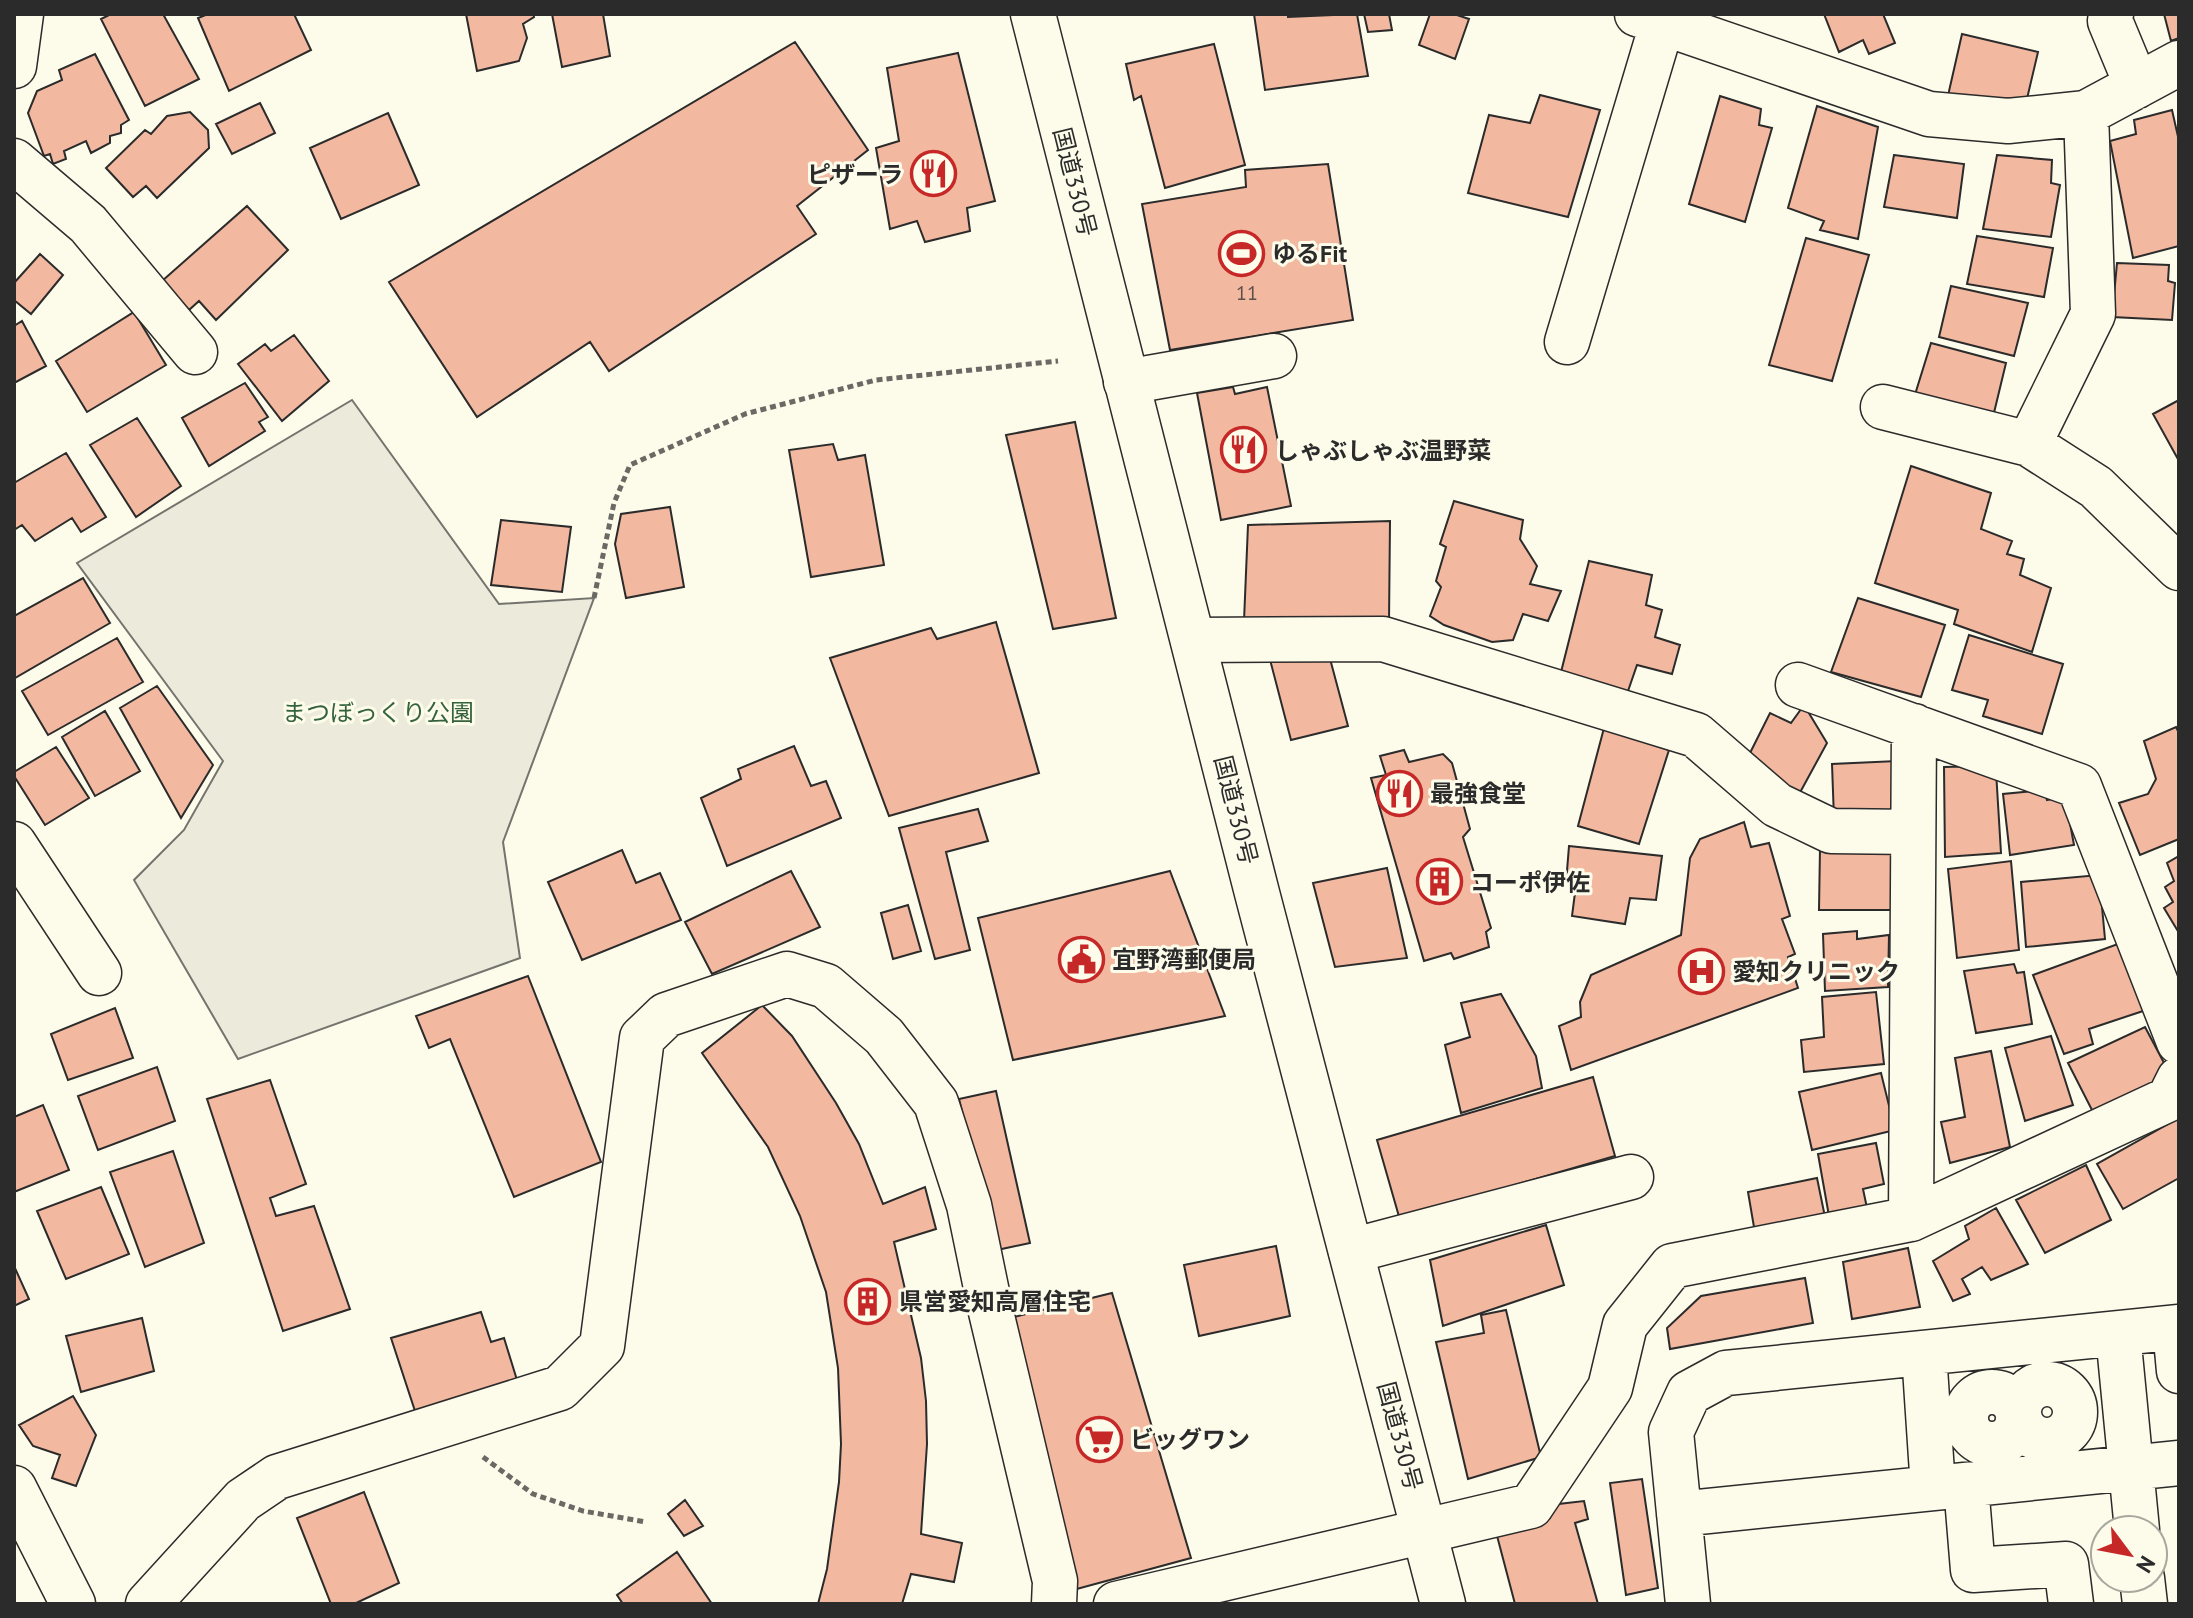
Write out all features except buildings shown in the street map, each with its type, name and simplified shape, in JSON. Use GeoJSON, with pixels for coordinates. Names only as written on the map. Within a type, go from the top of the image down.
{"type":"FeatureCollection","features":[{"type":"Feature","properties":{"kind":"main road"},"geometry":{"type":"LineString","coordinates":[[14,66],[21,14]]}},
{"type":"Feature","properties":{"kind":"main road","name":"国道330号"},"geometry":{"type":"LineString","coordinates":[[1033,14],[1443,1604]]}},
{"type":"Feature","properties":{"kind":"main road"},"geometry":{"type":"LineString","coordinates":[[2111,14],[2110,21],[2137,86]]}},
{"type":"Feature","properties":{"kind":"main road"},"geometry":{"type":"LineString","coordinates":[[1567,342],[1649,19],[1929,114],[2008,121],[2086,113],[2179,63]]}},
{"type":"Feature","properties":{"kind":"main road"},"geometry":{"type":"LineString","coordinates":[[2029,444],[2093,314],[2086,113]]}},
{"type":"Feature","properties":{"kind":"main road"},"geometry":{"type":"LineString","coordinates":[[14,161],[88,224],[195,352]]}},
{"type":"Feature","properties":{"kind":"main road"},"geometry":{"type":"LineString","coordinates":[[1126,382],[1274,356]]}},
{"type":"Feature","properties":{"kind":"main road"},"geometry":{"type":"LineString","coordinates":[[1883,407],[2029,444],[2096,487],[2179,568]]}},
{"type":"Feature","properties":{"kind":"main road"},"geometry":{"type":"LineString","coordinates":[[1193,640],[1383,639],[1696,735],[1777,805],[1831,831],[1913,832]]}},
{"type":"Feature","properties":{"kind":"main road"},"geometry":{"type":"LineString","coordinates":[[1798,685],[2079,786],[2179,1042]]}},
{"type":"Feature","properties":{"kind":"main road"},"geometry":{"type":"LineString","coordinates":[[1911,1219],[1914,726]]}},
{"type":"Feature","properties":{"kind":"main road"},"geometry":{"type":"LineString","coordinates":[[14,844],[99,973]]}},
{"type":"Feature","properties":{"kind":"main road"},"geometry":{"type":"LineString","coordinates":[[148,1604],[243,1500],[277,1477],[560,1388],[602,1346],[642,1038],[666,1015],[787,974],[826,986],[884,1036],[936,1103],[969,1205],[991,1312],[1055,1581],[1054,1604]]}},
{"type":"Feature","properties":{"kind":"main road"},"geometry":{"type":"LineString","coordinates":[[1116,1604],[1531,1506],[1610,1388],[1625,1325],[1672,1266],[1911,1219],[2169,1099],[2179,1079]]}},
{"type":"Feature","properties":{"kind":"main road"},"geometry":{"type":"LineString","coordinates":[[1351,1251],[1631,1177]]}},
{"type":"Feature","properties":{"kind":"main road"},"geometry":{"type":"LineString","coordinates":[[1688,1604],[1671,1432],[1689,1393],[1726,1373],[2177,1327],[2179,1371]]}},
{"type":"Feature","properties":{"kind":"main road"},"geometry":{"type":"LineString","coordinates":[[2118,1334],[2135,1514]]}},
{"type":"Feature","properties":{"kind":"main road"},"geometry":{"type":"LineString","coordinates":[[1924,1353],[1947,1422],[1950,1487],[1973,1570],[2066,1564],[2071,1604]]}},
{"type":"Feature","properties":{"kind":"main road"},"geometry":{"type":"LineString","coordinates":[[1947,1422],[1989,1444],[1998,1444],[2012,1434],[2019,1418],[2029,1434],[2048,1441],[2057,1439],[2071,1428],[2076,1411],[2125,1407]]}},
{"type":"Feature","properties":{"kind":"main road"},"geometry":{"type":"LineString","coordinates":[[1679,1514],[2179,1463]]}},
{"type":"Feature","properties":{"kind":"main road"},"geometry":{"type":"LineString","coordinates":[[14,1488],[73,1604]]}},
{"type":"Feature","properties":{"kind":"path"},"geometry":{"type":"LineString","coordinates":[[594,598],[614,503],[630,465],[745,414],[876,380],[1058,361]]}},
{"type":"Feature","properties":{"kind":"path"},"geometry":{"type":"LineString","coordinates":[[446,1424],[496,1468],[533,1494],[583,1511],[646,1522]]}},
{"type":"Feature","properties":{"kind":"green space","name":"まつぼっくり公園"},"geometry":{"type":"Polygon","coordinates":[[[352,400],[499,604],[594,598],[503,842],[520,958],[238,1059],[134,880],[184,830],[223,761],[77,563],[352,400]]]}},
{"type":"Feature","properties":{"kind":"place","name":"ピザーラ"},"geometry":{"type":"Point","coordinates":[934,174]}},
{"type":"Feature","properties":{"kind":"place","name":"ゆるFit"},"geometry":{"type":"Point","coordinates":[1241,253]}},
{"type":"Feature","properties":{"kind":"place","name":"しゃぶしゃぶ温野菜"},"geometry":{"type":"Point","coordinates":[1244,450]}},
{"type":"Feature","properties":{"kind":"place","name":"最強食堂"},"geometry":{"type":"Point","coordinates":[1399,793]}},
{"type":"Feature","properties":{"kind":"place","name":"コーポ伊佐"},"geometry":{"type":"Point","coordinates":[1439,882]}},
{"type":"Feature","properties":{"kind":"place","name":"宜野湾郵便局"},"geometry":{"type":"Point","coordinates":[1081,959]}},
{"type":"Feature","properties":{"kind":"place","name":"愛知クリニック"},"geometry":{"type":"Point","coordinates":[1701,971]}},
{"type":"Feature","properties":{"kind":"place","name":"県営愛知高層住宅"},"geometry":{"type":"Point","coordinates":[868,1301]}},
{"type":"Feature","properties":{"kind":"place","name":"ビッグワン"},"geometry":{"type":"Point","coordinates":[1099,1439]}}]}
